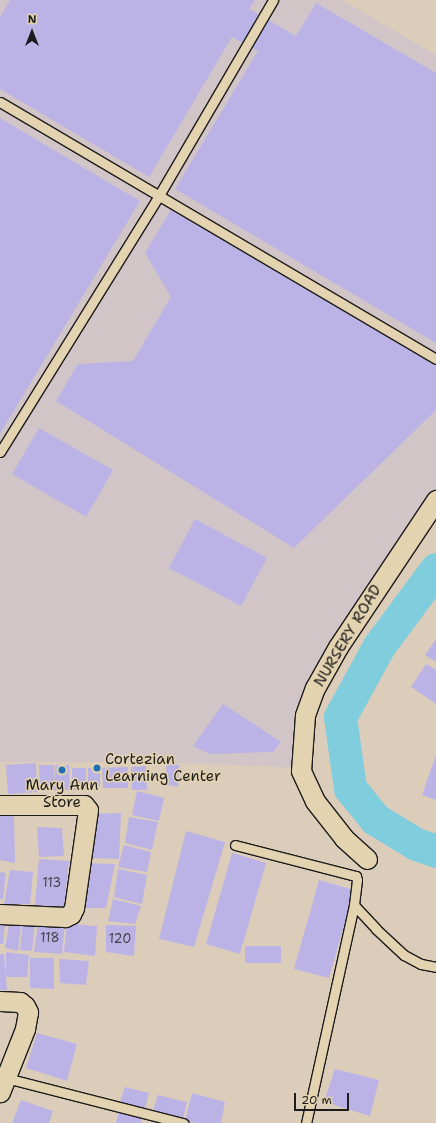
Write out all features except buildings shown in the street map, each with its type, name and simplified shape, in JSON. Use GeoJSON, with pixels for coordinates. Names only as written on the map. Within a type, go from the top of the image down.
{"type":"FeatureCollection","features":[{"type":"Feature","properties":{"kind":"street","name":"NURSERY ROAD"},"geometry":{"type":"LineString","coordinates":[[368,859],[344,838],[315,801],[301,771],[305,715],[315,688],[338,647],[436,500]]}},
{"type":"Feature","properties":{"kind":"street"},"geometry":{"type":"LineString","coordinates":[[0,805],[79,804],[88,810],[74,908],[71,914],[65,917],[0,914]]}},
{"type":"Feature","properties":{"kind":"street"},"geometry":{"type":"LineString","coordinates":[[0,1001],[20,1002],[25,1006],[28,1012],[25,1029],[3,1085]]}},
{"type":"Feature","properties":{"kind":"lane"},"geometry":{"type":"LineString","coordinates":[[0,452],[158,197],[273,0]]}},
{"type":"Feature","properties":{"kind":"lane"},"geometry":{"type":"LineString","coordinates":[[0,102],[158,197],[436,359]]}},
{"type":"Feature","properties":{"kind":"lane"},"geometry":{"type":"LineString","coordinates":[[235,845],[356,876],[358,884],[354,905],[306,1123]]}},
{"type":"Feature","properties":{"kind":"lane"},"geometry":{"type":"LineString","coordinates":[[354,905],[376,929],[404,955],[421,964],[436,967]]}},
{"type":"Feature","properties":{"kind":"lane"},"geometry":{"type":"LineString","coordinates":[[3,1085],[183,1123]]}},
{"type":"Feature","properties":{"kind":"shaded area"},"geometry":{"type":"Polygon","coordinates":[[[0,0],[342,0],[436,55],[436,491],[324,660],[297,768],[163,762],[0,762],[0,0]]]}},
{"type":"Feature","properties":{"kind":"waterway"},"geometry":{"type":"LineString","coordinates":[[436,569],[379,646],[340,717],[350,788],[375,819],[416,844],[436,851]]}},
{"type":"Feature","properties":{"kind":"place","name":"Cortezian Learning Center"},"geometry":{"type":"Point","coordinates":[97,768]}},
{"type":"Feature","properties":{"kind":"place","name":"Mary Ann Store"},"geometry":{"type":"Point","coordinates":[62,770]}}]}
